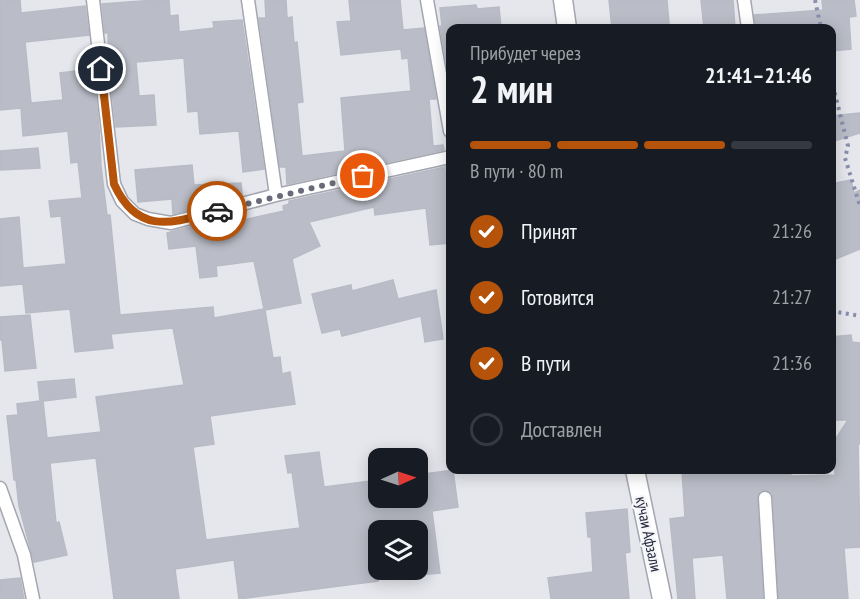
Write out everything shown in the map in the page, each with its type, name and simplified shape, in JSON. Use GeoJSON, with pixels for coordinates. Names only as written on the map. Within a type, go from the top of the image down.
{"type":"FeatureCollection","features":[{"type":"Feature","properties":{"kind":"street"},"geometry":{"type":"LineString","coordinates":[[563,0],[566,24]]}},
{"type":"Feature","properties":{"kind":"street","name":"кӯчаи Афзали"},"geometry":{"type":"LineString","coordinates":[[636,474],[662,599]]}},
{"type":"Feature","properties":{"kind":"lane"},"geometry":{"type":"LineString","coordinates":[[93,0],[114,184],[122,201],[135,214],[171,223],[276,195],[446,158]]}},
{"type":"Feature","properties":{"kind":"lane"},"geometry":{"type":"LineString","coordinates":[[249,0],[276,195]]}},
{"type":"Feature","properties":{"kind":"lane"},"geometry":{"type":"LineString","coordinates":[[427,0],[446,107]]}},
{"type":"Feature","properties":{"kind":"lane"},"geometry":{"type":"LineString","coordinates":[[744,0],[747,24]]}},
{"type":"Feature","properties":{"kind":"lane"},"geometry":{"type":"LineString","coordinates":[[0,488],[24,555],[33,599]]}},
{"type":"Feature","properties":{"kind":"lane"},"geometry":{"type":"LineString","coordinates":[[765,498],[771,599]]}},
{"type":"Feature","properties":{"kind":"path"},"geometry":{"type":"LineString","coordinates":[[815,0],[820,24]]}},
{"type":"Feature","properties":{"kind":"path"},"geometry":{"type":"LineString","coordinates":[[836,98],[848,146],[845,158],[860,207]]}},
{"type":"Feature","properties":{"kind":"path"},"geometry":{"type":"LineString","coordinates":[[836,313],[860,316]]}},
{"type":"Feature","properties":{"kind":"building"},"geometry":{"type":"Polygon","coordinates":[[[0,0],[20,0],[21,13],[85,6],[89,35],[25,42],[31,103],[63,100],[60,73],[93,69],[101,166],[107,215],[110,215],[120,315],[213,307],[214,318],[264,309],[254,261],[216,266],[217,276],[200,278],[196,246],[169,249],[167,233],[243,212],[243,220],[284,211],[283,206],[289,204],[289,201],[445,167],[446,243],[430,245],[426,208],[375,215],[374,207],[309,222],[320,246],[292,259],[301,303],[265,310],[273,358],[280,357],[282,374],[290,372],[295,404],[210,416],[214,444],[193,447],[206,540],[300,528],[292,472],[288,473],[285,456],[319,452],[324,487],[368,481],[368,508],[428,508],[428,473],[446,471],[446,474],[454,474],[458,507],[432,511],[440,573],[428,574],[428,520],[368,520],[368,580],[378,581],[239,599],[234,560],[175,569],[179,599],[114,599],[96,458],[50,463],[56,523],[59,522],[67,555],[34,562],[19,506],[16,480],[14,480],[7,416],[18,415],[17,404],[40,401],[38,382],[74,379],[76,397],[43,401],[47,438],[101,432],[96,397],[184,385],[173,328],[111,334],[113,348],[75,352],[70,309],[26,313],[23,284],[0,286],[0,219],[19,217],[23,268],[66,264],[61,216],[51,217],[49,201],[82,198],[78,162],[71,163],[68,131],[23,136],[21,108],[0,110],[0,0]]]}},
{"type":"Feature","properties":{"kind":"building"},"geometry":{"type":"Polygon","coordinates":[[[169,0],[170,16],[178,15],[179,32],[214,28],[213,22],[242,20],[264,169],[243,172],[239,131],[200,134],[198,111],[188,112],[184,58],[136,62],[139,96],[154,95],[156,125],[116,127],[109,68],[108,33],[105,33],[102,4],[169,0]]]}},
{"type":"Feature","properties":{"kind":"building"},"geometry":{"type":"Polygon","coordinates":[[[265,0],[286,0],[287,18],[292,17],[303,102],[297,103],[302,156],[345,151],[341,98],[411,91],[408,58],[402,59],[401,49],[341,55],[337,22],[351,21],[349,0],[400,0],[403,30],[424,28],[436,99],[429,99],[433,146],[443,145],[444,150],[287,184],[286,167],[280,167],[259,18],[266,18],[265,0]]]}},
{"type":"Feature","properties":{"kind":"building"},"geometry":{"type":"Polygon","coordinates":[[[609,0],[667,0],[669,24],[612,24],[609,0]]]}},
{"type":"Feature","properties":{"kind":"building"},"geometry":{"type":"Polygon","coordinates":[[[701,0],[733,0],[735,24],[704,24],[701,0]]]}},
{"type":"Feature","properties":{"kind":"building"},"geometry":{"type":"Polygon","coordinates":[[[822,0],[854,0],[856,16],[849,17],[851,49],[836,50],[836,24],[755,24],[754,15],[823,10],[822,0]]]}},
{"type":"Feature","properties":{"kind":"building"},"geometry":{"type":"Polygon","coordinates":[[[476,5],[477,9],[499,7],[501,24],[446,24],[446,60],[440,26],[442,26],[440,8],[476,5]]]}},
{"type":"Feature","properties":{"kind":"building"},"geometry":{"type":"Polygon","coordinates":[[[860,113],[860,133],[836,140],[836,115],[860,113]]]}},
{"type":"Feature","properties":{"kind":"building"},"geometry":{"type":"Polygon","coordinates":[[[38,148],[40,168],[0,170],[0,151],[38,148]]]}},
{"type":"Feature","properties":{"kind":"building"},"geometry":{"type":"Polygon","coordinates":[[[192,165],[194,185],[241,183],[242,196],[173,214],[172,199],[138,202],[135,170],[192,165]]]}},
{"type":"Feature","properties":{"kind":"building"},"geometry":{"type":"Polygon","coordinates":[[[851,180],[854,193],[860,190],[860,249],[836,259],[836,183],[851,180]]]}},
{"type":"Feature","properties":{"kind":"building"},"geometry":{"type":"Polygon","coordinates":[[[393,280],[398,299],[436,290],[443,339],[425,342],[421,316],[342,336],[340,329],[322,333],[312,294],[351,285],[352,291],[393,280]]]}},
{"type":"Feature","properties":{"kind":"building"},"geometry":{"type":"Polygon","coordinates":[[[30,315],[36,368],[5,371],[2,340],[0,340],[0,317],[30,315]]]}},
{"type":"Feature","properties":{"kind":"building"},"geometry":{"type":"Polygon","coordinates":[[[851,335],[852,342],[860,343],[860,444],[858,444],[860,547],[844,548],[848,599],[779,599],[773,498],[772,493],[765,490],[760,491],[757,498],[763,599],[727,599],[723,555],[692,558],[695,599],[678,599],[670,519],[685,517],[682,474],[791,474],[791,476],[836,474],[836,438],[848,420],[836,420],[836,336],[851,335]]]}},
{"type":"Feature","properties":{"kind":"building"},"geometry":{"type":"Polygon","coordinates":[[[627,509],[630,552],[625,553],[629,599],[551,599],[548,578],[593,572],[591,537],[588,537],[586,513],[627,509]]]}},
{"type":"Feature","properties":{"kind":"building"},"geometry":{"type":"Polygon","coordinates":[[[20,578],[24,599],[0,599],[0,580],[20,578]]]}},
{"type":"Feature","properties":{"kind":"way so far"},"geometry":{"type":"LineString","coordinates":[[217,211],[276,195],[363,176]]}},
{"type":"Feature","properties":{"kind":"route"},"geometry":{"type":"LineString","coordinates":[[101,69],[114,184],[122,201],[135,214],[171,223],[217,211]]}}]}
